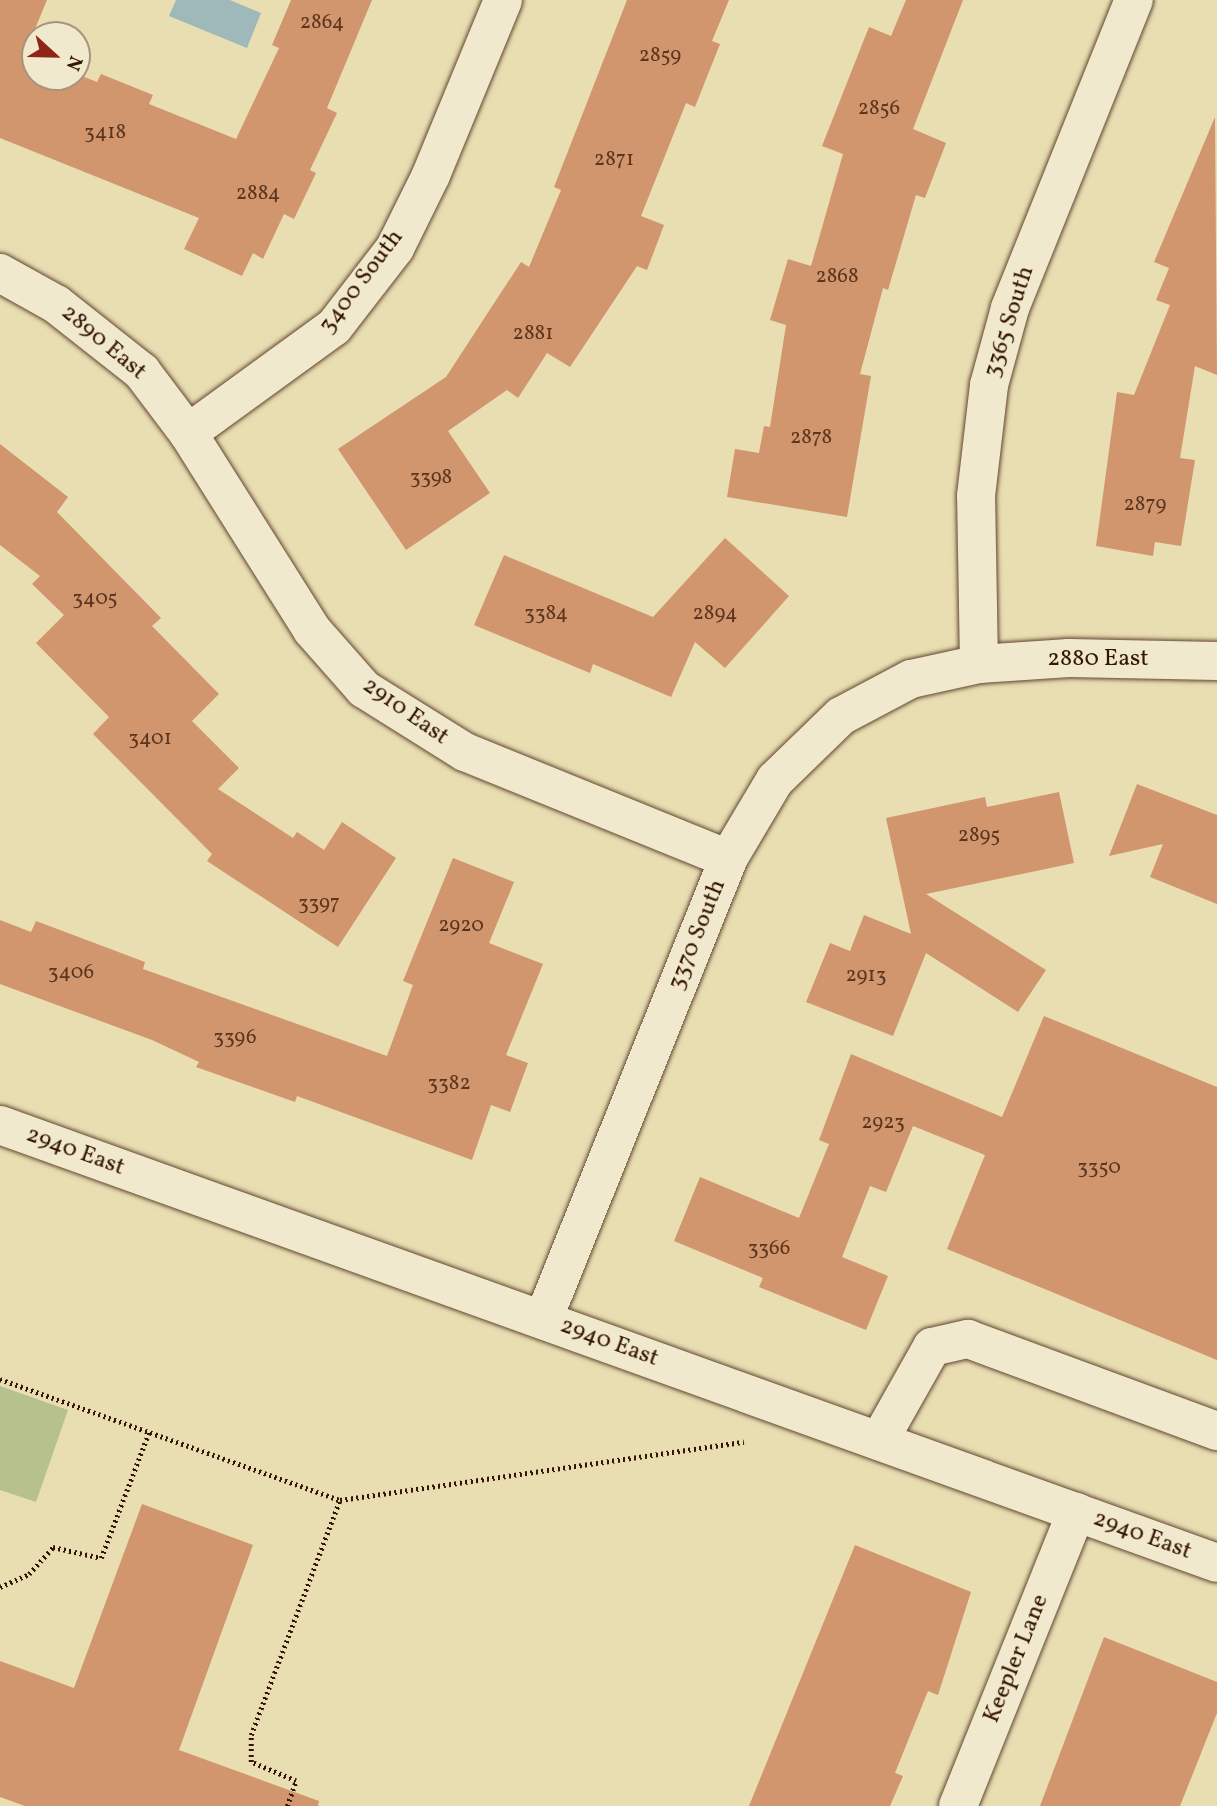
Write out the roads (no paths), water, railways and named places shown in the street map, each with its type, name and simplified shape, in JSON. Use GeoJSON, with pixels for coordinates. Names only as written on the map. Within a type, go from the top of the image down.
{"type":"FeatureCollection","features":[{"type":"Feature","properties":{"kind":"street","name":"3400 South"},"geometry":{"type":"LineString","coordinates":[[188,433],[334,327],[395,248],[431,175],[503,0]]}},
{"type":"Feature","properties":{"kind":"street","name":"3365 South"},"geometry":{"type":"LineString","coordinates":[[979,664],[976,496],[989,384],[1010,308],[1134,0]]}},
{"type":"Feature","properties":{"kind":"street","name":"2890 East"},"geometry":{"type":"LineString","coordinates":[[0,273],[56,304],[142,372],[188,433]]}},
{"type":"Feature","properties":{"kind":"street","name":"2910 East"},"geometry":{"type":"LineString","coordinates":[[188,433],[312,630],[364,689],[465,752],[729,859]]}},
{"type":"Feature","properties":{"kind":"street","name":"2880 East"},"geometry":{"type":"LineString","coordinates":[[979,664],[1069,658],[1217,661]]}},
{"type":"Feature","properties":{"kind":"street","name":"3370 South"},"geometry":{"type":"LineString","coordinates":[[543,1320],[729,859],[775,780],[841,716],[911,679],[979,664]]}},
{"type":"Feature","properties":{"kind":"street","name":"2940 East"},"geometry":{"type":"LineString","coordinates":[[0,1125],[1217,1563]]}},
{"type":"Feature","properties":{"kind":"street"},"geometry":{"type":"LineString","coordinates":[[879,1441],[932,1347],[968,1339],[1217,1431]]}},
{"type":"Feature","properties":{"kind":"street","name":"Keepler Lane"},"geometry":{"type":"LineString","coordinates":[[958,1806],[1076,1511]]}},
{"type":"Feature","properties":{"kind":"water"},"geometry":{"type":"Polygon","coordinates":[[[176,0],[230,0],[261,13],[247,48],[169,16],[176,0]]]}}]}
